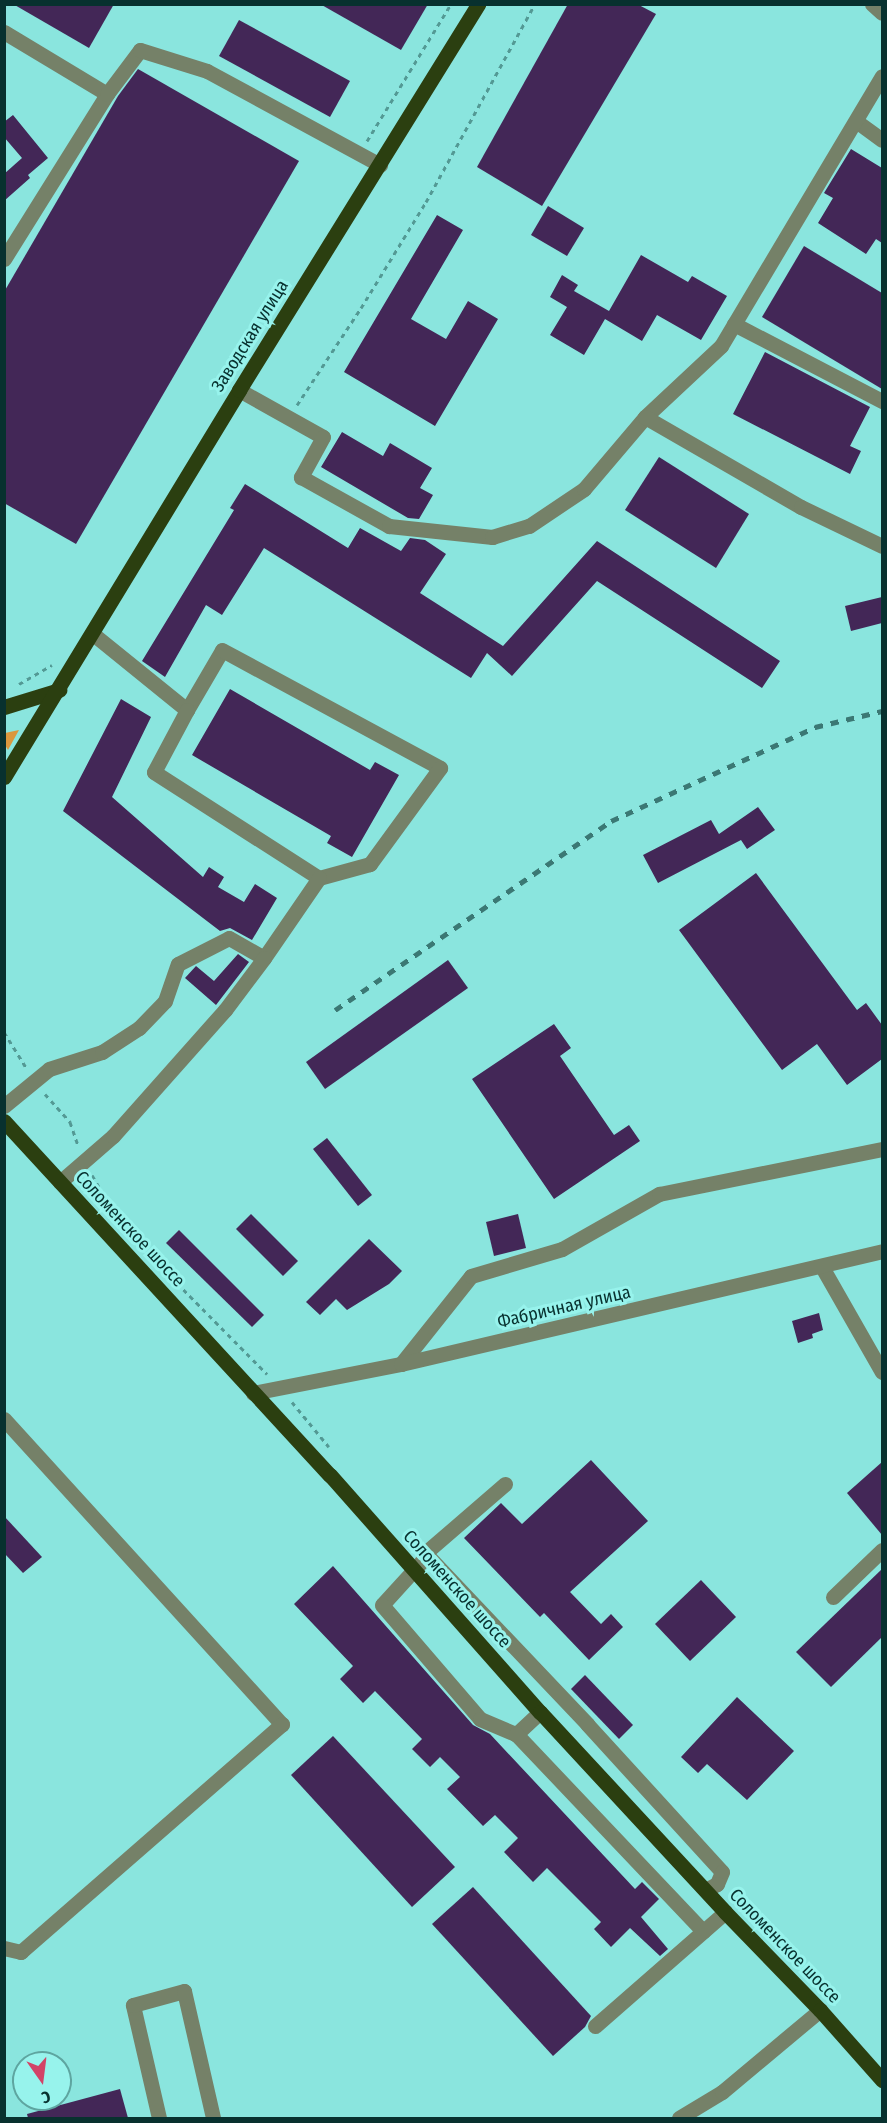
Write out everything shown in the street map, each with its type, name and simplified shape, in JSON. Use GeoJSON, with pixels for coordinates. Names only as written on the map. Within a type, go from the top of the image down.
{"type":"FeatureCollection","features":[{"type":"Feature","properties":{"kind":"main road","name":"Заводская улица"},"geometry":{"type":"LineString","coordinates":[[4,777],[59,690],[239,390],[381,165],[478,4]]}},
{"type":"Feature","properties":{"kind":"main road"},"geometry":{"type":"LineString","coordinates":[[4,707],[59,690]]}},
{"type":"Feature","properties":{"kind":"main road","name":"Соломенское шоссе"},"geometry":{"type":"LineString","coordinates":[[4,1121],[413,1569],[540,1712],[725,1912],[820,2010],[882,2080]]}},
{"type":"Feature","properties":{"kind":"street"},"geometry":{"type":"LineString","coordinates":[[872,4],[882,13]]}},
{"type":"Feature","properties":{"kind":"street"},"geometry":{"type":"LineString","coordinates":[[4,32],[107,94]]}},
{"type":"Feature","properties":{"kind":"street"},"geometry":{"type":"LineString","coordinates":[[4,259],[107,94],[140,50],[207,71],[381,165]]}},
{"type":"Feature","properties":{"kind":"street"},"geometry":{"type":"LineString","coordinates":[[239,390],[323,437],[301,477],[389,526],[492,537],[529,526],[584,489],[645,417],[721,346],[882,76]]}},
{"type":"Feature","properties":{"kind":"street"},"geometry":{"type":"LineString","coordinates":[[856,121],[882,141]]}},
{"type":"Feature","properties":{"kind":"street"},"geometry":{"type":"LineString","coordinates":[[734,324],[882,402]]}},
{"type":"Feature","properties":{"kind":"street"},"geometry":{"type":"LineString","coordinates":[[645,417],[801,507],[882,546]]}},
{"type":"Feature","properties":{"kind":"street"},"geometry":{"type":"LineString","coordinates":[[93,634],[187,710]]}},
{"type":"Feature","properties":{"kind":"street"},"geometry":{"type":"LineString","coordinates":[[60,1182],[113,1136],[225,1010],[319,878],[370,864],[440,768],[222,650],[154,772],[319,878]]}},
{"type":"Feature","properties":{"kind":"street"},"geometry":{"type":"LineString","coordinates":[[4,1106],[49,1070],[102,1052],[139,1028],[165,1001],[178,964],[229,938],[264,958]]}},
{"type":"Feature","properties":{"kind":"street"},"geometry":{"type":"LineString","coordinates":[[401,1365],[471,1276],[562,1249],[659,1194],[882,1149]]}},
{"type":"Feature","properties":{"kind":"street","name":"Фабричная улица"},"geometry":{"type":"LineString","coordinates":[[254,1394],[280,1387],[401,1365],[882,1251]]}},
{"type":"Feature","properties":{"kind":"street"},"geometry":{"type":"LineString","coordinates":[[822,1267],[882,1372]]}},
{"type":"Feature","properties":{"kind":"street"},"geometry":{"type":"LineString","coordinates":[[4,1419],[282,1724],[21,1952],[4,1948]]}},
{"type":"Feature","properties":{"kind":"street"},"geometry":{"type":"LineString","coordinates":[[505,1484],[425,1553],[382,1605],[480,1719],[516,1734],[704,1931]]}},
{"type":"Feature","properties":{"kind":"street"},"geometry":{"type":"LineString","coordinates":[[833,1597],[882,1550]]}},
{"type":"Feature","properties":{"kind":"street"},"geometry":{"type":"LineString","coordinates":[[425,1553],[588,1724],[722,1872],[717,1884],[705,1890]]}},
{"type":"Feature","properties":{"kind":"street"},"geometry":{"type":"LineString","coordinates":[[516,1734],[540,1712]]}},
{"type":"Feature","properties":{"kind":"street"},"geometry":{"type":"LineString","coordinates":[[596,2026],[725,1912]]}},
{"type":"Feature","properties":{"kind":"street"},"geometry":{"type":"LineString","coordinates":[[159,2118],[132,2005],[184,1990],[213,2118]]}},
{"type":"Feature","properties":{"kind":"street"},"geometry":{"type":"LineString","coordinates":[[679,2118],[722,2092],[820,2010]]}},
{"type":"Feature","properties":{"kind":"path"},"geometry":{"type":"LineString","coordinates":[[359,153],[451,4]]}},
{"type":"Feature","properties":{"kind":"path"},"geometry":{"type":"LineString","coordinates":[[289,417],[362,308],[426,202],[535,4]]}},
{"type":"Feature","properties":{"kind":"path"},"geometry":{"type":"LineString","coordinates":[[14,687],[62,659]]}},
{"type":"Feature","properties":{"kind":"path"},"geometry":{"type":"LineString","coordinates":[[4,1032],[34,1082],[70,1122],[84,1160],[121,1225]]}},
{"type":"Feature","properties":{"kind":"path"},"geometry":{"type":"LineString","coordinates":[[171,1276],[280,1387]]}},
{"type":"Feature","properties":{"kind":"shaded area"},"geometry":{"type":"Polygon","coordinates":[[[19,730],[8,750],[5,745],[5,733],[19,730]]]}},
{"type":"Feature","properties":{"kind":"building"},"geometry":{"type":"Polygon","coordinates":[[[13,4],[114,4],[89,48],[13,4]]]}},
{"type":"Feature","properties":{"kind":"building"},"geometry":{"type":"Polygon","coordinates":[[[320,4],[428,4],[401,50],[320,4]]]}},
{"type":"Feature","properties":{"kind":"building"},"geometry":{"type":"Polygon","coordinates":[[[568,4],[637,4],[656,14],[542,206],[477,167],[568,4]]]}},
{"type":"Feature","properties":{"kind":"building"},"geometry":{"type":"Polygon","coordinates":[[[239,20],[350,81],[330,117],[219,56],[239,20]]]}},
{"type":"Feature","properties":{"kind":"building"},"geometry":{"type":"Polygon","coordinates":[[[138,69],[299,161],[76,544],[4,503],[4,292],[118,96],[138,69]]]}},
{"type":"Feature","properties":{"kind":"building"},"geometry":{"type":"Polygon","coordinates":[[[13,115],[48,158],[28,175],[30,178],[4,201],[4,174],[22,158],[4,137],[4,122],[13,115]]]}},
{"type":"Feature","properties":{"kind":"building"},"geometry":{"type":"Polygon","coordinates":[[[851,149],[882,168],[882,243],[876,239],[866,254],[818,223],[833,198],[824,193],[851,149]]]}},
{"type":"Feature","properties":{"kind":"building"},"geometry":{"type":"Polygon","coordinates":[[[548,206],[584,228],[567,256],[531,235],[548,206]]]}},
{"type":"Feature","properties":{"kind":"building"},"geometry":{"type":"Polygon","coordinates":[[[437,215],[463,230],[411,319],[446,339],[468,301],[498,319],[435,426],[344,372],[437,215]]]}},
{"type":"Feature","properties":{"kind":"building"},"geometry":{"type":"Polygon","coordinates":[[[804,246],[882,293],[882,389],[762,317],[804,246]]]}},
{"type":"Feature","properties":{"kind":"building"},"geometry":{"type":"Polygon","coordinates":[[[641,255],[688,282],[692,276],[727,296],[701,340],[657,315],[642,341],[605,319],[584,355],[550,335],[567,307],[550,297],[562,275],[578,285],[574,291],[609,311],[641,255]]]}},
{"type":"Feature","properties":{"kind":"building"},"geometry":{"type":"Polygon","coordinates":[[[765,352],[870,407],[850,446],[861,451],[850,474],[733,414],[765,352]]]}},
{"type":"Feature","properties":{"kind":"building"},"geometry":{"type":"Polygon","coordinates":[[[342,432],[383,456],[390,443],[432,468],[420,488],[433,495],[419,519],[408,518],[321,467],[342,432]]]}},
{"type":"Feature","properties":{"kind":"building"},"geometry":{"type":"Polygon","coordinates":[[[659,457],[749,514],[716,568],[625,510],[659,457]]]}},
{"type":"Feature","properties":{"kind":"building"},"geometry":{"type":"Polygon","coordinates":[[[245,484],[348,548],[360,528],[401,551],[410,538],[425,540],[446,554],[420,593],[503,646],[597,541],[780,661],[762,688],[597,581],[512,676],[487,653],[471,678],[264,548],[222,615],[206,605],[165,677],[142,661],[234,510],[230,508],[245,484]]]}},
{"type":"Feature","properties":{"kind":"building"},"geometry":{"type":"Polygon","coordinates":[[[882,597],[882,623],[851,631],[845,606],[882,597]]]}},
{"type":"Feature","properties":{"kind":"building"},"geometry":{"type":"Polygon","coordinates":[[[230,689],[370,770],[375,762],[399,775],[352,857],[327,843],[331,836],[192,755],[230,689]]]}},
{"type":"Feature","properties":{"kind":"building"},"geometry":{"type":"Polygon","coordinates":[[[121,699],[151,717],[112,797],[203,877],[209,867],[224,877],[218,887],[244,902],[255,884],[277,898],[252,940],[230,928],[220,931],[63,811],[121,699]]]}},
{"type":"Feature","properties":{"kind":"building"},"geometry":{"type":"Polygon","coordinates":[[[758,807],[775,830],[747,849],[741,840],[658,883],[643,855],[711,820],[719,834],[758,807]]]}},
{"type":"Feature","properties":{"kind":"building"},"geometry":{"type":"Polygon","coordinates":[[[756,873],[857,1010],[866,1003],[882,1025],[882,1059],[847,1085],[817,1044],[782,1070],[679,930],[756,873]]]}},
{"type":"Feature","properties":{"kind":"building"},"geometry":{"type":"Polygon","coordinates":[[[238,954],[249,962],[216,1005],[185,978],[196,966],[214,981],[238,954]]]}},
{"type":"Feature","properties":{"kind":"building"},"geometry":{"type":"Polygon","coordinates":[[[448,960],[468,988],[325,1089],[306,1062],[448,960]]]}},
{"type":"Feature","properties":{"kind":"building"},"geometry":{"type":"Polygon","coordinates":[[[554,1024],[571,1048],[560,1056],[614,1135],[629,1125],[640,1141],[554,1199],[472,1079],[554,1024]]]}},
{"type":"Feature","properties":{"kind":"building"},"geometry":{"type":"Polygon","coordinates":[[[327,1138],[372,1195],[358,1206],[313,1149],[327,1138]]]}},
{"type":"Feature","properties":{"kind":"building"},"geometry":{"type":"Polygon","coordinates":[[[251,1214],[298,1261],[283,1276],[236,1229],[251,1214]]]}},
{"type":"Feature","properties":{"kind":"building"},"geometry":{"type":"Polygon","coordinates":[[[518,1214],[526,1248],[494,1256],[486,1222],[518,1214]]]}},
{"type":"Feature","properties":{"kind":"building"},"geometry":{"type":"Polygon","coordinates":[[[179,1230],[264,1315],[252,1327],[166,1243],[179,1230]]]}},
{"type":"Feature","properties":{"kind":"building"},"geometry":{"type":"Polygon","coordinates":[[[369,1239],[402,1271],[389,1284],[347,1310],[336,1299],[320,1315],[306,1302],[369,1239]]]}},
{"type":"Feature","properties":{"kind":"building"},"geometry":{"type":"Polygon","coordinates":[[[819,1313],[823,1330],[812,1334],[813,1338],[798,1343],[792,1321],[819,1313]]]}},
{"type":"Feature","properties":{"kind":"building"},"geometry":{"type":"Polygon","coordinates":[[[591,1460],[648,1521],[570,1592],[601,1624],[611,1614],[623,1627],[589,1660],[544,1613],[540,1617],[464,1538],[501,1503],[522,1524],[591,1460]]]}},
{"type":"Feature","properties":{"kind":"building"},"geometry":{"type":"Polygon","coordinates":[[[882,1462],[882,1535],[847,1493],[882,1462]]]}},
{"type":"Feature","properties":{"kind":"building"},"geometry":{"type":"Polygon","coordinates":[[[4,1516],[42,1557],[23,1573],[4,1553],[4,1516]]]}},
{"type":"Feature","properties":{"kind":"building"},"geometry":{"type":"Polygon","coordinates":[[[333,1566],[473,1725],[490,1734],[635,1889],[642,1882],[659,1899],[641,1917],[668,1949],[660,1956],[630,1928],[611,1947],[594,1929],[601,1922],[547,1868],[533,1882],[504,1852],[518,1838],[495,1815],[483,1826],[447,1789],[460,1777],[440,1757],[430,1767],[412,1749],[422,1739],[375,1691],[363,1703],[340,1679],[353,1666],[294,1604],[333,1566]]]}},
{"type":"Feature","properties":{"kind":"building"},"geometry":{"type":"Polygon","coordinates":[[[882,1569],[882,1637],[831,1687],[796,1652],[882,1569]]]}},
{"type":"Feature","properties":{"kind":"building"},"geometry":{"type":"Polygon","coordinates":[[[701,1580],[736,1617],[690,1661],[655,1624],[701,1580]]]}},
{"type":"Feature","properties":{"kind":"building"},"geometry":{"type":"Polygon","coordinates":[[[585,1675],[633,1725],[619,1739],[571,1689],[585,1675]]]}},
{"type":"Feature","properties":{"kind":"building"},"geometry":{"type":"Polygon","coordinates":[[[737,1697],[794,1751],[747,1800],[707,1764],[698,1773],[681,1757],[737,1697]]]}},
{"type":"Feature","properties":{"kind":"building"},"geometry":{"type":"Polygon","coordinates":[[[333,1736],[455,1867],[412,1907],[291,1775],[333,1736]]]}},
{"type":"Feature","properties":{"kind":"building"},"geometry":{"type":"Polygon","coordinates":[[[473,1887],[591,2016],[585,2027],[553,2056],[432,1924],[473,1887]]]}},
{"type":"Feature","properties":{"kind":"building"},"geometry":{"type":"Polygon","coordinates":[[[120,2089],[128,2118],[28,2118],[27,2114],[38,2111],[72,2111],[72,2102],[120,2089]]]}},
{"type":"Feature","properties":{"kind":"railway"},"geometry":{"type":"LineString","coordinates":[[335,1010],[611,821],[815,727],[882,711]]}}]}
